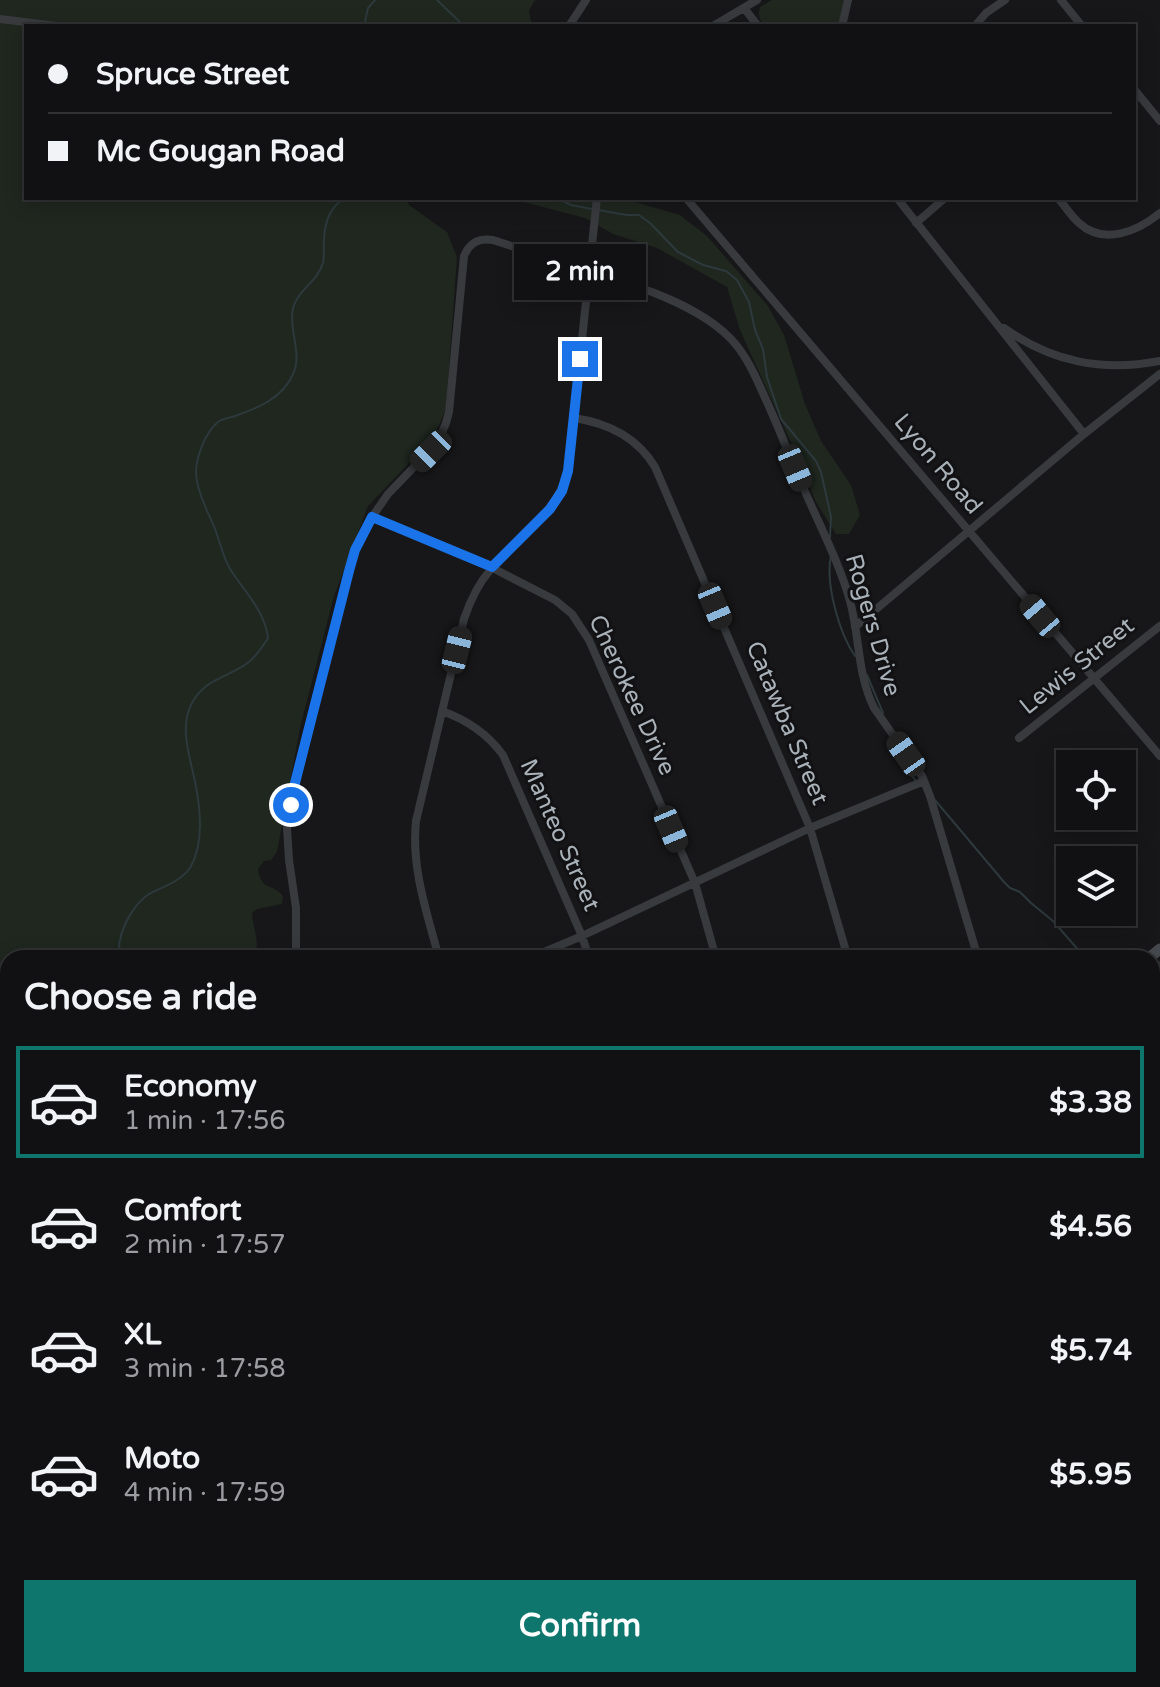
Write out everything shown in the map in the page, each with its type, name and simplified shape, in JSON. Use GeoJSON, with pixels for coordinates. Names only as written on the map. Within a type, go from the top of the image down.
{"type":"FeatureCollection","features":[{"type":"Feature","properties":{"kind":"street"},"geometry":{"type":"LineString","coordinates":[[570,24],[586,0]]}},
{"type":"Feature","properties":{"kind":"street"},"geometry":{"type":"LineString","coordinates":[[716,24],[757,0]]}},
{"type":"Feature","properties":{"kind":"street"},"geometry":{"type":"LineString","coordinates":[[842,24],[848,0]]}},
{"type":"Feature","properties":{"kind":"street"},"geometry":{"type":"LineString","coordinates":[[977,24],[1005,0]]}},
{"type":"Feature","properties":{"kind":"street"},"geometry":{"type":"LineString","coordinates":[[1061,0],[1080,24]]}},
{"type":"Feature","properties":{"kind":"street"},"geometry":{"type":"LineString","coordinates":[[744,8],[756,24]]}},
{"type":"Feature","properties":{"kind":"street"},"geometry":{"type":"LineString","coordinates":[[0,19],[41,24]]}},
{"type":"Feature","properties":{"kind":"street"},"geometry":{"type":"LineString","coordinates":[[1136,91],[1160,121]]}},
{"type":"Feature","properties":{"kind":"street"},"geometry":{"type":"LineString","coordinates":[[437,950],[416,863],[416,821],[467,609],[492,567],[550,509],[562,491],[568,471],[597,200]]}},
{"type":"Feature","properties":{"kind":"street","name":"Lyon Road"},"geometry":{"type":"LineString","coordinates":[[688,200],[1160,756]]}},
{"type":"Feature","properties":{"kind":"street"},"geometry":{"type":"LineString","coordinates":[[899,200],[1084,434]]}},
{"type":"Feature","properties":{"kind":"street"},"geometry":{"type":"LineString","coordinates":[[916,223],[943,200]]}},
{"type":"Feature","properties":{"kind":"street"},"geometry":{"type":"LineString","coordinates":[[1060,200],[1081,225],[1106,234],[1127,233],[1160,213]]}},
{"type":"Feature","properties":{"kind":"street","name":"Rogers Drive"},"geometry":{"type":"LineString","coordinates":[[372,517],[388,494],[431,451],[443,433],[449,412],[464,256],[478,240],[493,240],[652,292],[691,309],[722,330],[750,365],[844,582],[855,627],[859,663],[870,699],[924,781],[976,950]]}},
{"type":"Feature","properties":{"kind":"street"},"geometry":{"type":"LineString","coordinates":[[997,323],[1038,350],[1064,358],[1111,366],[1160,361]]}},
{"type":"Feature","properties":{"kind":"street"},"geometry":{"type":"LineString","coordinates":[[855,627],[1160,374]]}},
{"type":"Feature","properties":{"kind":"street","name":"Catawba Street"},"geometry":{"type":"LineString","coordinates":[[574,418],[603,424],[617,431],[635,442],[649,458],[810,828],[846,950]]}},
{"type":"Feature","properties":{"kind":"street"},"geometry":{"type":"LineString","coordinates":[[296,950],[296,908],[287,828],[295,783],[349,571],[355,550],[372,517]]}},
{"type":"Feature","properties":{"kind":"street","name":"Cherokee Drive"},"geometry":{"type":"LineString","coordinates":[[372,517],[492,567],[555,600],[572,614],[589,640],[695,883],[714,950]]}},
{"type":"Feature","properties":{"kind":"street","name":"Lewis Street"},"geometry":{"type":"LineString","coordinates":[[1019,738],[1160,626]]}},
{"type":"Feature","properties":{"kind":"street","name":"Manteo Street"},"geometry":{"type":"LineString","coordinates":[[442,711],[481,731],[503,755],[586,950]]}},
{"type":"Feature","properties":{"kind":"street"},"geometry":{"type":"LineString","coordinates":[[549,950],[810,828],[924,781]]}},
{"type":"Feature","properties":{"kind":"shaded area"},"geometry":{"type":"Polygon","coordinates":[[[0,0],[537,0],[529,11],[532,24],[24,24],[24,200],[407,200],[409,205],[447,232],[457,257],[446,409],[434,437],[368,506],[334,596],[300,728],[277,852],[258,869],[262,881],[283,896],[282,904],[252,913],[256,950],[0,950],[0,0]]]}},
{"type":"Feature","properties":{"kind":"shaded area"},"geometry":{"type":"Polygon","coordinates":[[[772,0],[845,0],[839,24],[763,24],[759,17],[760,7],[772,0]]]}},
{"type":"Feature","properties":{"kind":"shaded area"},"geometry":{"type":"Polygon","coordinates":[[[516,200],[628,200],[680,215],[707,236],[768,306],[784,335],[805,404],[821,441],[851,485],[860,515],[849,534],[836,534],[816,502],[740,330],[727,287],[657,248],[613,234],[585,218],[516,200]]]}},
{"type":"Feature","properties":{"kind":"waterway"},"geometry":{"type":"LineString","coordinates":[[364,24],[368,8],[375,0]]}},
{"type":"Feature","properties":{"kind":"waterway"},"geometry":{"type":"LineString","coordinates":[[437,0],[462,24]]}},
{"type":"Feature","properties":{"kind":"waterway"},"geometry":{"type":"LineString","coordinates":[[120,950],[122,934],[134,908],[149,894],[186,873],[195,858],[199,811],[186,731],[191,705],[203,689],[249,662],[268,638],[258,610],[228,564],[203,501],[196,471],[200,451],[218,422],[261,406],[289,382],[297,358],[293,308],[299,295],[320,270],[324,260],[327,220],[343,200]]}},
{"type":"Feature","properties":{"kind":"waterway"},"geometry":{"type":"LineString","coordinates":[[560,200],[592,209]]}},
{"type":"Feature","properties":{"kind":"waterway"},"geometry":{"type":"LineString","coordinates":[[598,210],[639,215],[678,252],[703,265],[726,271],[737,280],[749,302],[763,349],[767,377],[781,419],[816,461],[821,472],[831,517],[830,537]]}},
{"type":"Feature","properties":{"kind":"waterway"},"geometry":{"type":"LineString","coordinates":[[831,556],[830,580],[835,608],[855,656]]}},
{"type":"Feature","properties":{"kind":"waterway"},"geometry":{"type":"LineString","coordinates":[[867,675],[883,713]]}},
{"type":"Feature","properties":{"kind":"waterway"},"geometry":{"type":"LineString","coordinates":[[896,745],[905,767],[916,781]]}},
{"type":"Feature","properties":{"kind":"waterway"},"geometry":{"type":"LineString","coordinates":[[935,800],[1004,882],[1053,921],[1078,950]]}},
{"type":"Feature","properties":{"kind":"route"},"geometry":{"type":"LineString","coordinates":[[291,805],[349,571],[355,550],[372,517],[492,567],[550,509],[562,491],[568,471],[580,359]]}}]}
